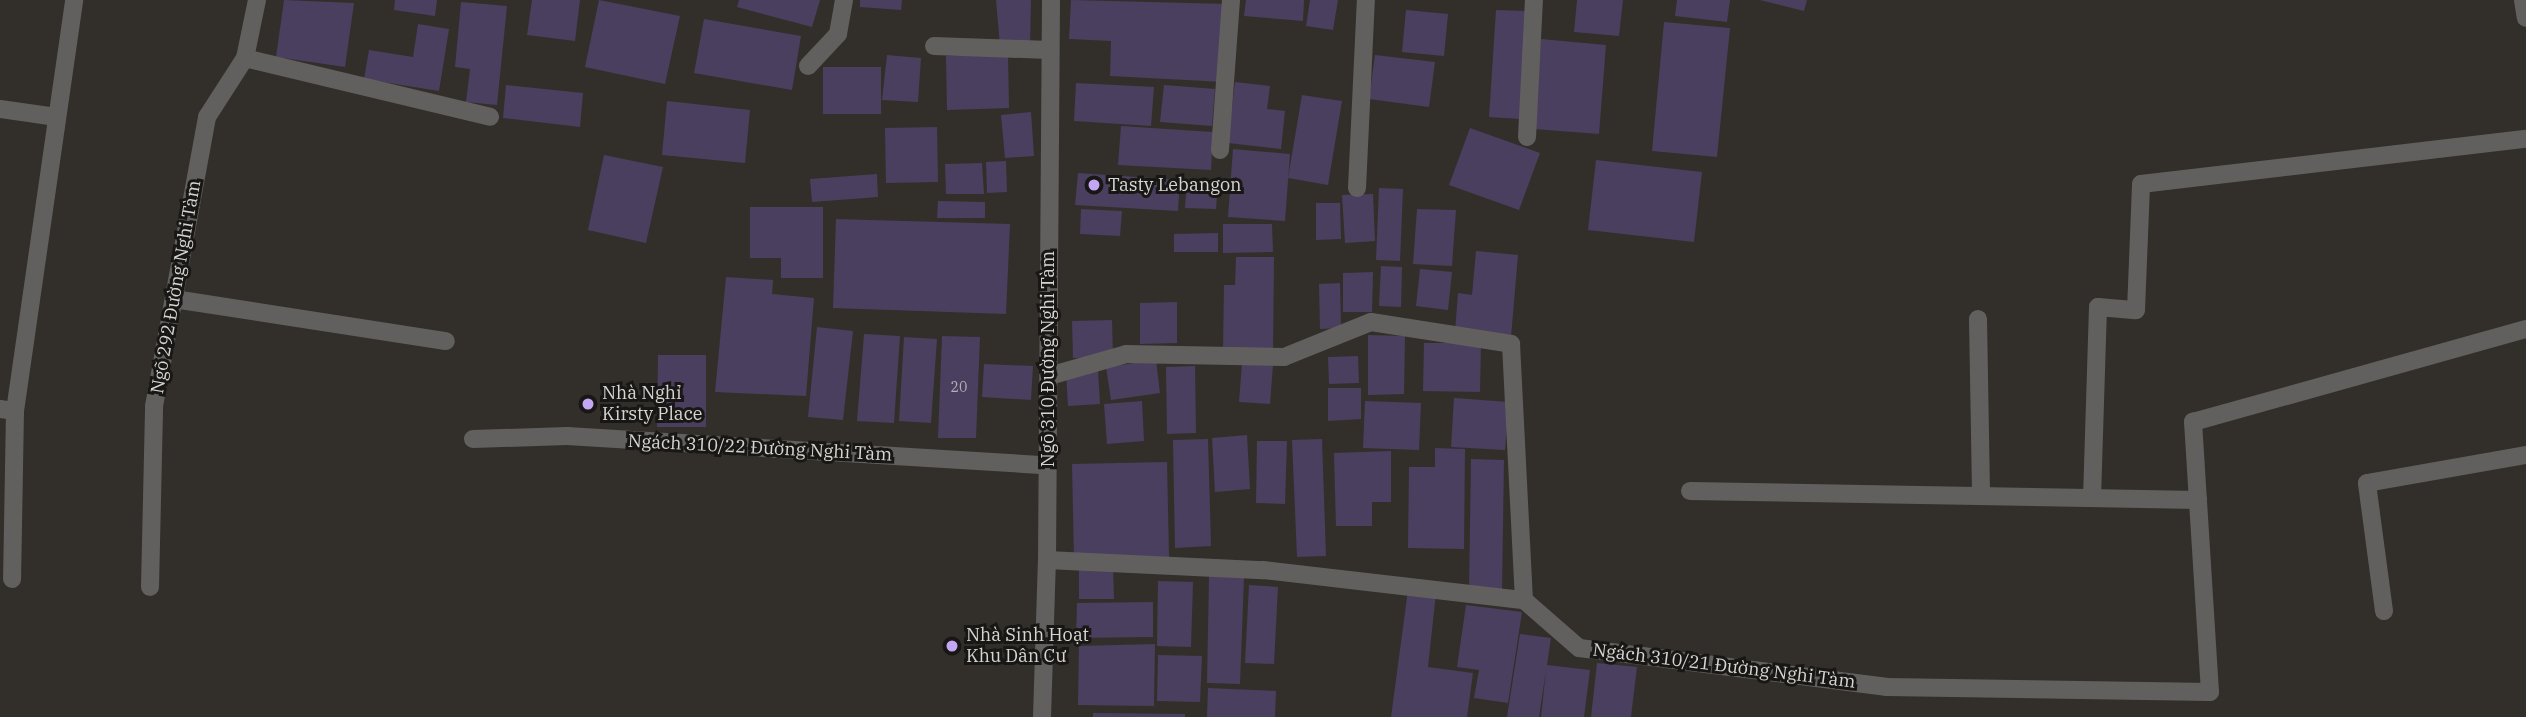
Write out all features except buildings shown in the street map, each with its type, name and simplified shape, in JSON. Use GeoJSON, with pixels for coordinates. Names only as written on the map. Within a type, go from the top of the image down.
{"type":"FeatureCollection","features":[{"type":"Feature","properties":{"kind":"street"},"geometry":{"type":"LineString","coordinates":[[12,579],[7,410],[74,0]]}},
{"type":"Feature","properties":{"kind":"street","name":"Ngõ 292 Đường Nghi Tàm"},"geometry":{"type":"LineString","coordinates":[[150,587],[154,406],[207,117],[245,58],[257,0]]}},
{"type":"Feature","properties":{"kind":"street"},"geometry":{"type":"LineString","coordinates":[[807,66],[838,34],[844,0]]}},
{"type":"Feature","properties":{"kind":"street","name":"Ngõ 310 Đường Nghi Tàm"},"geometry":{"type":"LineString","coordinates":[[1042,717],[1048,560],[1051,0]]}},
{"type":"Feature","properties":{"kind":"street"},"geometry":{"type":"LineString","coordinates":[[1220,150],[1231,0]]}},
{"type":"Feature","properties":{"kind":"street"},"geometry":{"type":"LineString","coordinates":[[1357,188],[1366,0]]}},
{"type":"Feature","properties":{"kind":"street"},"geometry":{"type":"LineString","coordinates":[[1527,136],[1534,0]]}},
{"type":"Feature","properties":{"kind":"street"},"geometry":{"type":"LineString","coordinates":[[2523,0],[2526,18]]}},
{"type":"Feature","properties":{"kind":"street"},"geometry":{"type":"LineString","coordinates":[[934,46],[1049,50]]}},
{"type":"Feature","properties":{"kind":"street"},"geometry":{"type":"LineString","coordinates":[[245,58],[490,117]]}},
{"type":"Feature","properties":{"kind":"street"},"geometry":{"type":"LineString","coordinates":[[0,109],[56,117]]}},
{"type":"Feature","properties":{"kind":"street"},"geometry":{"type":"LineString","coordinates":[[2092,498],[2098,307],[2136,310],[2141,184],[2526,139]]}},
{"type":"Feature","properties":{"kind":"street"},"geometry":{"type":"LineString","coordinates":[[174,299],[446,341]]}},
{"type":"Feature","properties":{"kind":"street"},"geometry":{"type":"LineString","coordinates":[[1978,318],[1981,496]]}},
{"type":"Feature","properties":{"kind":"street"},"geometry":{"type":"LineString","coordinates":[[1048,560],[1264,570],[1524,600],[1511,344],[1371,322],[1284,357],[1126,354],[1049,376]]}},
{"type":"Feature","properties":{"kind":"street"},"geometry":{"type":"LineString","coordinates":[[1690,491],[2198,500],[2193,422],[2526,329]]}},
{"type":"Feature","properties":{"kind":"street","name":"Ngách 310/22 Đường Nghi Tàm"},"geometry":{"type":"LineString","coordinates":[[473,439],[567,436],[1048,465]]}},
{"type":"Feature","properties":{"kind":"street"},"geometry":{"type":"LineString","coordinates":[[2384,611],[2367,483],[2526,455]]}},
{"type":"Feature","properties":{"kind":"street","name":"Ngách 310/21 Đường Nghi Tàm"},"geometry":{"type":"LineString","coordinates":[[1524,600],[1579,648],[1886,687],[2210,692],[2198,500]]}},
{"type":"Feature","properties":{"kind":"place","name":"Tasty Lebangon"},"geometry":{"type":"Point","coordinates":[1094,185]}},
{"type":"Feature","properties":{"kind":"place","name":"Nhà Nghỉ Kirsty Place"},"geometry":{"type":"Point","coordinates":[588,404]}},
{"type":"Feature","properties":{"kind":"place","name":"Nhà Sinh Hoạt Khu Dân Cư"},"geometry":{"type":"Point","coordinates":[952,646]}}]}
